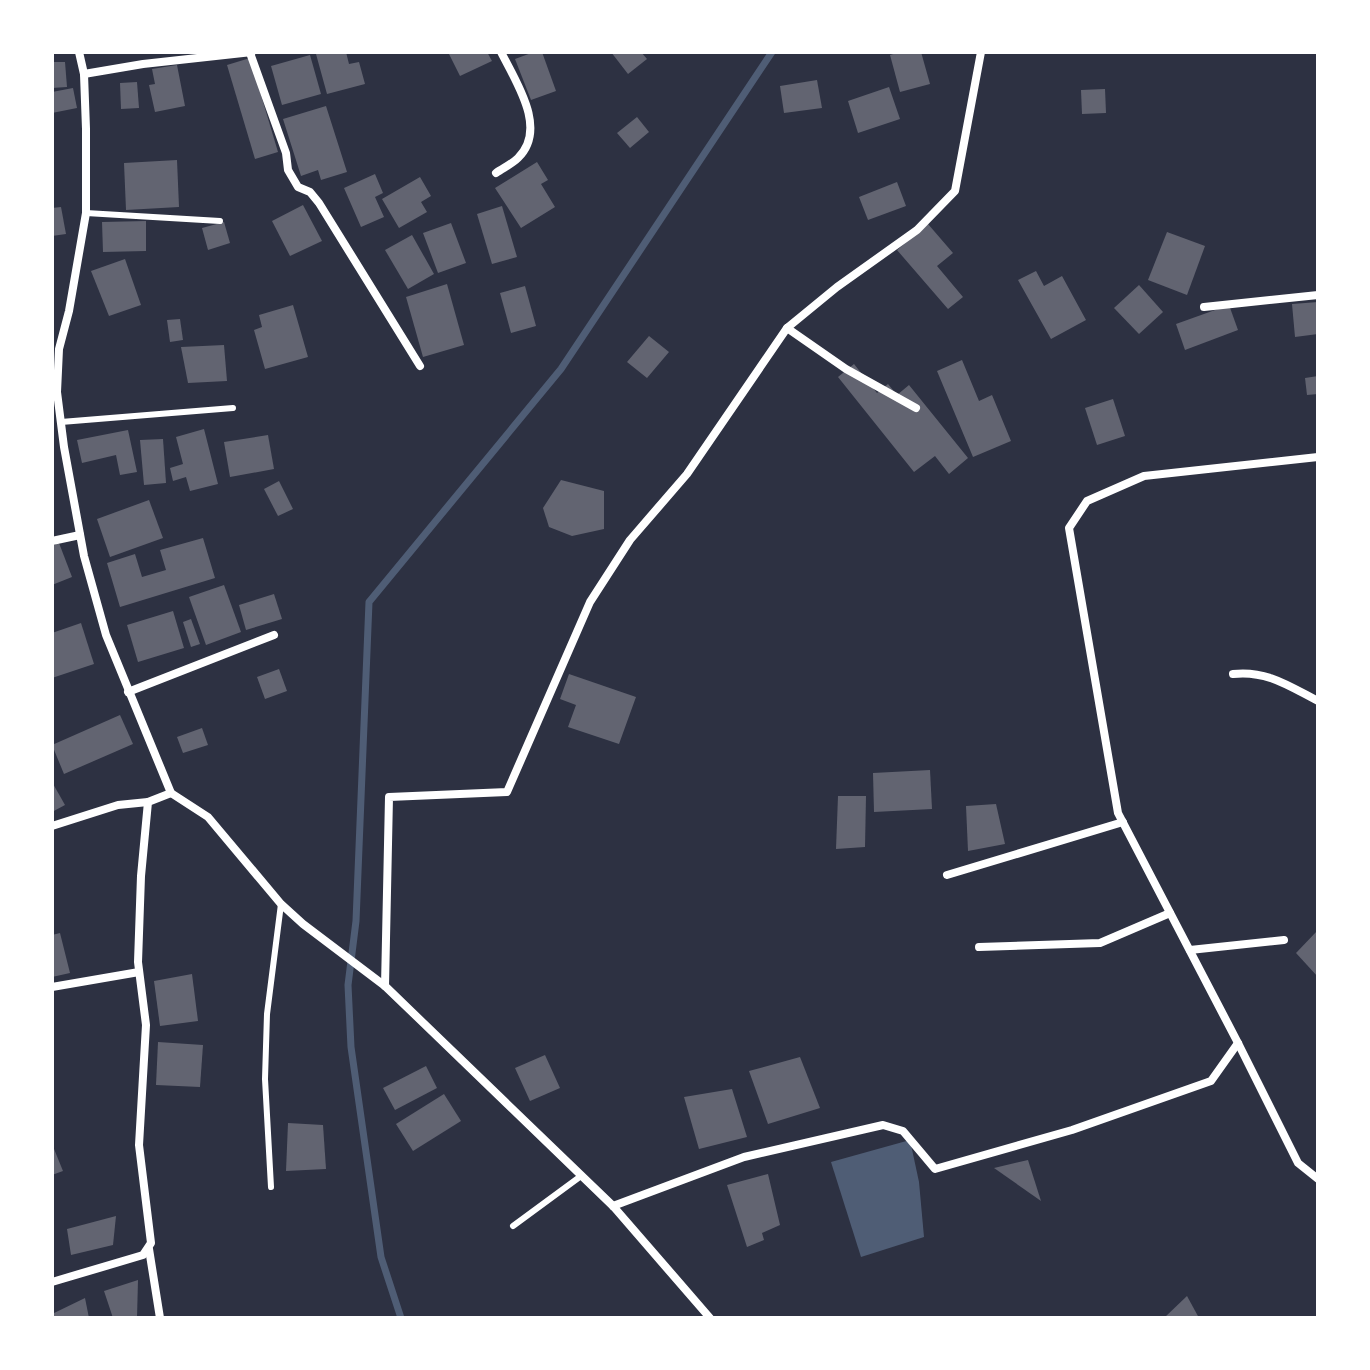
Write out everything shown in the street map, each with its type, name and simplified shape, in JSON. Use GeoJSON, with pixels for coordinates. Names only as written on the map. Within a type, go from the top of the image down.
{"type":"FeatureCollection","features":[{"type":"Feature","properties":{"kind":"street"},"geometry":{"type":"LineString","coordinates":[[79,52],[84,74],[86,213],[69,311],[55,349],[55,393],[80,535],[106,635],[171,793],[208,817],[281,904],[385,986],[613,1206],[710,1318]]}},
{"type":"Feature","properties":{"kind":"street"},"geometry":{"type":"LineString","coordinates":[[84,74],[251,52],[294,182],[310,192],[319,203],[420,366]]}},
{"type":"Feature","properties":{"kind":"street"},"geometry":{"type":"LineString","coordinates":[[496,173],[519,158],[531,137],[530,119],[501,52]]}},
{"type":"Feature","properties":{"kind":"street"},"geometry":{"type":"LineString","coordinates":[[385,986],[389,797],[507,792],[590,602],[630,540],[687,474],[787,328],[837,287],[917,230],[955,191],[981,52]]}},
{"type":"Feature","properties":{"kind":"street"},"geometry":{"type":"LineString","coordinates":[[1204,307],[1318,295]]}},
{"type":"Feature","properties":{"kind":"street"},"geometry":{"type":"LineString","coordinates":[[787,328],[846,369],[916,408]]}},
{"type":"Feature","properties":{"kind":"street"},"geometry":{"type":"LineString","coordinates":[[1318,457],[1144,476],[1087,501],[1069,528],[1118,813],[1298,1163],[1318,1179]]}},
{"type":"Feature","properties":{"kind":"street"},"geometry":{"type":"LineString","coordinates":[[52,541],[80,535]]}},
{"type":"Feature","properties":{"kind":"street"},"geometry":{"type":"LineString","coordinates":[[128,692],[274,635]]}},
{"type":"Feature","properties":{"kind":"street"},"geometry":{"type":"LineString","coordinates":[[1233,674],[1251,672],[1270,676],[1318,701]]}},
{"type":"Feature","properties":{"kind":"street"},"geometry":{"type":"LineString","coordinates":[[52,826],[118,805],[148,802],[171,793]]}},
{"type":"Feature","properties":{"kind":"street"},"geometry":{"type":"LineString","coordinates":[[148,802],[141,876],[139,972],[146,1025],[139,1145],[151,1236],[149,1249],[160,1318]]}},
{"type":"Feature","properties":{"kind":"street"},"geometry":{"type":"LineString","coordinates":[[947,875],[1123,822]]}},
{"type":"Feature","properties":{"kind":"street"},"geometry":{"type":"LineString","coordinates":[[979,947],[1100,943],[1170,913]]}},
{"type":"Feature","properties":{"kind":"street"},"geometry":{"type":"LineString","coordinates":[[1190,950],[1284,940]]}},
{"type":"Feature","properties":{"kind":"street"},"geometry":{"type":"LineString","coordinates":[[52,987],[139,972]]}},
{"type":"Feature","properties":{"kind":"street"},"geometry":{"type":"LineString","coordinates":[[613,1206],[744,1157],[883,1125],[903,1131],[935,1169],[1072,1130],[1211,1081],[1238,1043]]}},
{"type":"Feature","properties":{"kind":"street"},"geometry":{"type":"LineString","coordinates":[[52,1282],[143,1255],[149,1249]]}},
{"type":"Feature","properties":{"kind":"lane"},"geometry":{"type":"LineString","coordinates":[[86,213],[220,221]]}},
{"type":"Feature","properties":{"kind":"lane"},"geometry":{"type":"LineString","coordinates":[[61,422],[233,408]]}},
{"type":"Feature","properties":{"kind":"lane"},"geometry":{"type":"LineString","coordinates":[[271,1187],[265,1079],[267,1014],[281,904]]}},
{"type":"Feature","properties":{"kind":"lane"},"geometry":{"type":"LineString","coordinates":[[513,1226],[581,1176]]}},
{"type":"Feature","properties":{"kind":"water"},"geometry":{"type":"Polygon","coordinates":[[[910,1140],[919,1182],[924,1237],[861,1257],[831,1162],[910,1140]]]}},
{"type":"Feature","properties":{"kind":"building"},"geometry":{"type":"Polygon","coordinates":[[[346,52],[349,64],[359,62],[365,84],[327,94],[316,54],[346,52]]]}},
{"type":"Feature","properties":{"kind":"building"},"geometry":{"type":"Polygon","coordinates":[[[448,52],[487,52],[492,61],[460,76],[448,52]]]}},
{"type":"Feature","properties":{"kind":"building"},"geometry":{"type":"Polygon","coordinates":[[[542,52],[556,91],[531,100],[515,59],[542,52]]]}},
{"type":"Feature","properties":{"kind":"building"},"geometry":{"type":"Polygon","coordinates":[[[611,52],[641,52],[647,59],[628,74],[611,52]]]}},
{"type":"Feature","properties":{"kind":"building"},"geometry":{"type":"Polygon","coordinates":[[[921,52],[930,84],[900,92],[890,55],[921,52]]]}},
{"type":"Feature","properties":{"kind":"building"},"geometry":{"type":"Polygon","coordinates":[[[310,55],[321,94],[282,105],[271,66],[310,55]]]}},
{"type":"Feature","properties":{"kind":"building"},"geometry":{"type":"Polygon","coordinates":[[[250,58],[278,152],[255,159],[227,65],[250,58]]]}},
{"type":"Feature","properties":{"kind":"building"},"geometry":{"type":"Polygon","coordinates":[[[52,62],[65,62],[67,87],[52,88],[52,62]]]}},
{"type":"Feature","properties":{"kind":"building"},"geometry":{"type":"Polygon","coordinates":[[[177,65],[185,106],[155,112],[149,85],[155,84],[152,69],[177,65]]]}},
{"type":"Feature","properties":{"kind":"building"},"geometry":{"type":"Polygon","coordinates":[[[817,80],[822,108],[784,113],[780,86],[817,80]]]}},
{"type":"Feature","properties":{"kind":"building"},"geometry":{"type":"Polygon","coordinates":[[[137,82],[139,108],[121,109],[120,83],[137,82]]]}},
{"type":"Feature","properties":{"kind":"building"},"geometry":{"type":"Polygon","coordinates":[[[889,87],[900,119],[858,133],[848,101],[889,87]]]}},
{"type":"Feature","properties":{"kind":"building"},"geometry":{"type":"Polygon","coordinates":[[[73,88],[77,108],[52,113],[52,92],[73,88]]]}},
{"type":"Feature","properties":{"kind":"building"},"geometry":{"type":"Polygon","coordinates":[[[1105,89],[1106,113],[1082,114],[1081,90],[1105,89]]]}},
{"type":"Feature","properties":{"kind":"building"},"geometry":{"type":"Polygon","coordinates":[[[326,106],[347,172],[321,180],[318,170],[301,176],[283,119],[326,106]]]}},
{"type":"Feature","properties":{"kind":"building"},"geometry":{"type":"Polygon","coordinates":[[[637,117],[649,132],[630,148],[617,133],[637,117]]]}},
{"type":"Feature","properties":{"kind":"building"},"geometry":{"type":"Polygon","coordinates":[[[177,160],[179,207],[126,210],[124,163],[177,160]]]}},
{"type":"Feature","properties":{"kind":"building"},"geometry":{"type":"Polygon","coordinates":[[[537,162],[548,180],[541,184],[555,207],[521,228],[495,188],[537,162]]]}},
{"type":"Feature","properties":{"kind":"building"},"geometry":{"type":"Polygon","coordinates":[[[375,174],[383,193],[375,197],[384,217],[361,227],[344,188],[375,174]]]}},
{"type":"Feature","properties":{"kind":"building"},"geometry":{"type":"Polygon","coordinates":[[[420,177],[431,196],[421,202],[427,212],[399,228],[382,199],[420,177]]]}},
{"type":"Feature","properties":{"kind":"building"},"geometry":{"type":"Polygon","coordinates":[[[897,182],[906,206],[868,220],[859,197],[897,182]]]}},
{"type":"Feature","properties":{"kind":"building"},"geometry":{"type":"Polygon","coordinates":[[[303,205],[322,241],[290,256],[272,221],[303,205]]]}},
{"type":"Feature","properties":{"kind":"building"},"geometry":{"type":"Polygon","coordinates":[[[502,206],[517,257],[492,264],[477,214],[502,206]]]}},
{"type":"Feature","properties":{"kind":"building"},"geometry":{"type":"Polygon","coordinates":[[[61,207],[66,234],[52,236],[52,208],[61,207]]]}},
{"type":"Feature","properties":{"kind":"building"},"geometry":{"type":"Polygon","coordinates":[[[146,221],[146,251],[103,252],[102,222],[146,221]]]}},
{"type":"Feature","properties":{"kind":"building"},"geometry":{"type":"Polygon","coordinates":[[[224,222],[230,243],[208,250],[202,228],[224,222]]]}},
{"type":"Feature","properties":{"kind":"building"},"geometry":{"type":"Polygon","coordinates":[[[451,223],[466,263],[438,273],[423,233],[451,223]]]}},
{"type":"Feature","properties":{"kind":"building"},"geometry":{"type":"Polygon","coordinates":[[[928,224],[953,253],[937,266],[963,297],[948,309],[897,250],[928,224]]]}},
{"type":"Feature","properties":{"kind":"building"},"geometry":{"type":"Polygon","coordinates":[[[1167,232],[1205,246],[1187,295],[1148,280],[1167,232]]]}},
{"type":"Feature","properties":{"kind":"building"},"geometry":{"type":"Polygon","coordinates":[[[412,235],[434,274],[408,289],[385,250],[412,235]]]}},
{"type":"Feature","properties":{"kind":"building"},"geometry":{"type":"Polygon","coordinates":[[[125,259],[141,305],[109,316],[91,271],[125,259]]]}},
{"type":"Feature","properties":{"kind":"building"},"geometry":{"type":"Polygon","coordinates":[[[1036,271],[1044,286],[1062,276],[1086,320],[1051,339],[1018,280],[1036,271]]]}},
{"type":"Feature","properties":{"kind":"building"},"geometry":{"type":"Polygon","coordinates":[[[447,284],[464,345],[423,357],[406,297],[447,284]]]}},
{"type":"Feature","properties":{"kind":"building"},"geometry":{"type":"Polygon","coordinates":[[[1139,285],[1163,312],[1139,334],[1114,308],[1139,285]]]}},
{"type":"Feature","properties":{"kind":"building"},"geometry":{"type":"Polygon","coordinates":[[[525,286],[536,326],[511,333],[500,293],[525,286]]]}},
{"type":"Feature","properties":{"kind":"building"},"geometry":{"type":"Polygon","coordinates":[[[1318,302],[1318,334],[1295,337],[1292,304],[1318,302]]]}},
{"type":"Feature","properties":{"kind":"building"},"geometry":{"type":"Polygon","coordinates":[[[293,305],[308,357],[265,369],[254,330],[262,327],[259,315],[293,305]]]}},
{"type":"Feature","properties":{"kind":"building"},"geometry":{"type":"Polygon","coordinates":[[[1229,305],[1238,330],[1185,350],[1176,324],[1229,305]]]}},
{"type":"Feature","properties":{"kind":"building"},"geometry":{"type":"Polygon","coordinates":[[[180,319],[183,340],[170,342],[167,320],[180,319]]]}},
{"type":"Feature","properties":{"kind":"building"},"geometry":{"type":"Polygon","coordinates":[[[649,336],[669,352],[647,378],[627,362],[649,336]]]}},
{"type":"Feature","properties":{"kind":"building"},"geometry":{"type":"Polygon","coordinates":[[[224,345],[227,381],[188,383],[181,347],[224,345]]]}},
{"type":"Feature","properties":{"kind":"building"},"geometry":{"type":"Polygon","coordinates":[[[962,360],[979,401],[992,395],[1011,441],[973,457],[937,371],[962,360]]]}},
{"type":"Feature","properties":{"kind":"building"},"geometry":{"type":"Polygon","coordinates":[[[854,364],[877,393],[888,384],[897,395],[909,385],[968,458],[949,474],[935,456],[914,472],[838,377],[854,364]]]}},
{"type":"Feature","properties":{"kind":"building"},"geometry":{"type":"Polygon","coordinates":[[[1318,376],[1318,394],[1307,395],[1305,378],[1318,376]]]}},
{"type":"Feature","properties":{"kind":"building"},"geometry":{"type":"Polygon","coordinates":[[[1113,399],[1125,436],[1097,445],[1085,408],[1113,399]]]}},
{"type":"Feature","properties":{"kind":"building"},"geometry":{"type":"Polygon","coordinates":[[[204,429],[218,484],[190,491],[186,477],[173,481],[170,468],[183,464],[176,437],[204,429]]]}},
{"type":"Feature","properties":{"kind":"building"},"geometry":{"type":"Polygon","coordinates":[[[128,430],[137,472],[120,475],[116,455],[82,463],[77,440],[128,430]]]}},
{"type":"Feature","properties":{"kind":"building"},"geometry":{"type":"Polygon","coordinates":[[[268,435],[274,469],[230,477],[224,442],[268,435]]]}},
{"type":"Feature","properties":{"kind":"building"},"geometry":{"type":"Polygon","coordinates":[[[163,439],[166,483],[144,485],[140,440],[163,439]]]}},
{"type":"Feature","properties":{"kind":"building"},"geometry":{"type":"Polygon","coordinates":[[[561,480],[604,491],[604,529],[572,536],[549,527],[543,508],[561,480]]]}},
{"type":"Feature","properties":{"kind":"building"},"geometry":{"type":"Polygon","coordinates":[[[279,481],[293,509],[278,516],[264,489],[279,481]]]}},
{"type":"Feature","properties":{"kind":"building"},"geometry":{"type":"Polygon","coordinates":[[[149,500],[163,538],[110,557],[97,519],[149,500]]]}},
{"type":"Feature","properties":{"kind":"building"},"geometry":{"type":"Polygon","coordinates":[[[203,538],[215,578],[120,607],[107,563],[135,554],[142,577],[166,570],[160,550],[203,538]]]}},
{"type":"Feature","properties":{"kind":"building"},"geometry":{"type":"Polygon","coordinates":[[[59,543],[72,577],[52,585],[52,546],[59,543]]]}},
{"type":"Feature","properties":{"kind":"building"},"geometry":{"type":"Polygon","coordinates":[[[224,585],[241,632],[206,645],[189,597],[224,585]]]}},
{"type":"Feature","properties":{"kind":"building"},"geometry":{"type":"Polygon","coordinates":[[[274,594],[282,619],[246,630],[239,605],[274,594]]]}},
{"type":"Feature","properties":{"kind":"building"},"geometry":{"type":"Polygon","coordinates":[[[173,611],[184,648],[138,662],[127,625],[173,611]]]}},
{"type":"Feature","properties":{"kind":"building"},"geometry":{"type":"Polygon","coordinates":[[[191,619],[200,644],[191,647],[183,622],[191,619]]]}},
{"type":"Feature","properties":{"kind":"building"},"geometry":{"type":"Polygon","coordinates":[[[81,623],[94,664],[52,678],[52,633],[81,623]]]}},
{"type":"Feature","properties":{"kind":"building"},"geometry":{"type":"Polygon","coordinates":[[[279,669],[287,691],[265,699],[257,677],[279,669]]]}},
{"type":"Feature","properties":{"kind":"building"},"geometry":{"type":"Polygon","coordinates":[[[569,674],[636,697],[619,744],[568,727],[576,705],[560,699],[569,674]]]}},
{"type":"Feature","properties":{"kind":"building"},"geometry":{"type":"Polygon","coordinates":[[[120,715],[133,744],[64,774],[52,745],[120,715]]]}},
{"type":"Feature","properties":{"kind":"building"},"geometry":{"type":"Polygon","coordinates":[[[202,728],[208,745],[183,753],[177,737],[202,728]]]}},
{"type":"Feature","properties":{"kind":"building"},"geometry":{"type":"Polygon","coordinates":[[[930,770],[932,809],[874,812],[873,773],[930,770]]]}},
{"type":"Feature","properties":{"kind":"building"},"geometry":{"type":"Polygon","coordinates":[[[52,782],[65,805],[52,812],[52,782]]]}},
{"type":"Feature","properties":{"kind":"building"},"geometry":{"type":"Polygon","coordinates":[[[838,796],[866,796],[865,847],[836,849],[838,796]]]}},
{"type":"Feature","properties":{"kind":"building"},"geometry":{"type":"Polygon","coordinates":[[[996,804],[1005,844],[968,851],[966,806],[996,804]]]}},
{"type":"Feature","properties":{"kind":"building"},"geometry":{"type":"Polygon","coordinates":[[[1318,930],[1318,977],[1296,953],[1318,930]]]}},
{"type":"Feature","properties":{"kind":"building"},"geometry":{"type":"Polygon","coordinates":[[[60,933],[70,973],[52,977],[52,935],[60,933]]]}},
{"type":"Feature","properties":{"kind":"building"},"geometry":{"type":"Polygon","coordinates":[[[192,974],[198,1021],[160,1026],[154,981],[192,974]]]}},
{"type":"Feature","properties":{"kind":"building"},"geometry":{"type":"Polygon","coordinates":[[[158,1042],[203,1045],[200,1087],[156,1085],[158,1042]]]}},
{"type":"Feature","properties":{"kind":"building"},"geometry":{"type":"Polygon","coordinates":[[[545,1055],[560,1088],[530,1101],[515,1068],[545,1055]]]}},
{"type":"Feature","properties":{"kind":"building"},"geometry":{"type":"Polygon","coordinates":[[[800,1057],[820,1108],[768,1124],[749,1071],[800,1057]]]}},
{"type":"Feature","properties":{"kind":"building"},"geometry":{"type":"Polygon","coordinates":[[[426,1066],[437,1088],[395,1110],[383,1088],[426,1066]]]}},
{"type":"Feature","properties":{"kind":"building"},"geometry":{"type":"Polygon","coordinates":[[[732,1089],[747,1137],[699,1149],[684,1097],[732,1089]]]}},
{"type":"Feature","properties":{"kind":"building"},"geometry":{"type":"Polygon","coordinates":[[[444,1094],[461,1121],[413,1151],[396,1124],[444,1094]]]}},
{"type":"Feature","properties":{"kind":"building"},"geometry":{"type":"Polygon","coordinates":[[[288,1123],[323,1125],[326,1169],[286,1171],[288,1123]]]}},
{"type":"Feature","properties":{"kind":"building"},"geometry":{"type":"Polygon","coordinates":[[[52,1144],[63,1171],[52,1175],[52,1144]]]}},
{"type":"Feature","properties":{"kind":"building"},"geometry":{"type":"Polygon","coordinates":[[[1028,1160],[1041,1201],[994,1168],[1028,1160]]]}},
{"type":"Feature","properties":{"kind":"building"},"geometry":{"type":"Polygon","coordinates":[[[768,1174],[780,1225],[762,1233],[764,1240],[747,1247],[727,1185],[768,1174]]]}},
{"type":"Feature","properties":{"kind":"building"},"geometry":{"type":"Polygon","coordinates":[[[116,1216],[113,1245],[71,1255],[67,1229],[116,1216]]]}},
{"type":"Feature","properties":{"kind":"building"},"geometry":{"type":"Polygon","coordinates":[[[138,1280],[137,1318],[113,1318],[104,1291],[138,1280]]]}},
{"type":"Feature","properties":{"kind":"building"},"geometry":{"type":"Polygon","coordinates":[[[1187,1296],[1199,1318],[1164,1318],[1187,1296]]]}},
{"type":"Feature","properties":{"kind":"building"},"geometry":{"type":"Polygon","coordinates":[[[85,1298],[89,1318],[52,1318],[52,1314],[85,1298]]]}},
{"type":"Feature","properties":{"kind":"waterway"},"geometry":{"type":"LineString","coordinates":[[401,1318],[381,1257],[351,1047],[348,985],[356,921],[369,602],[561,369],[772,52]]}}]}
